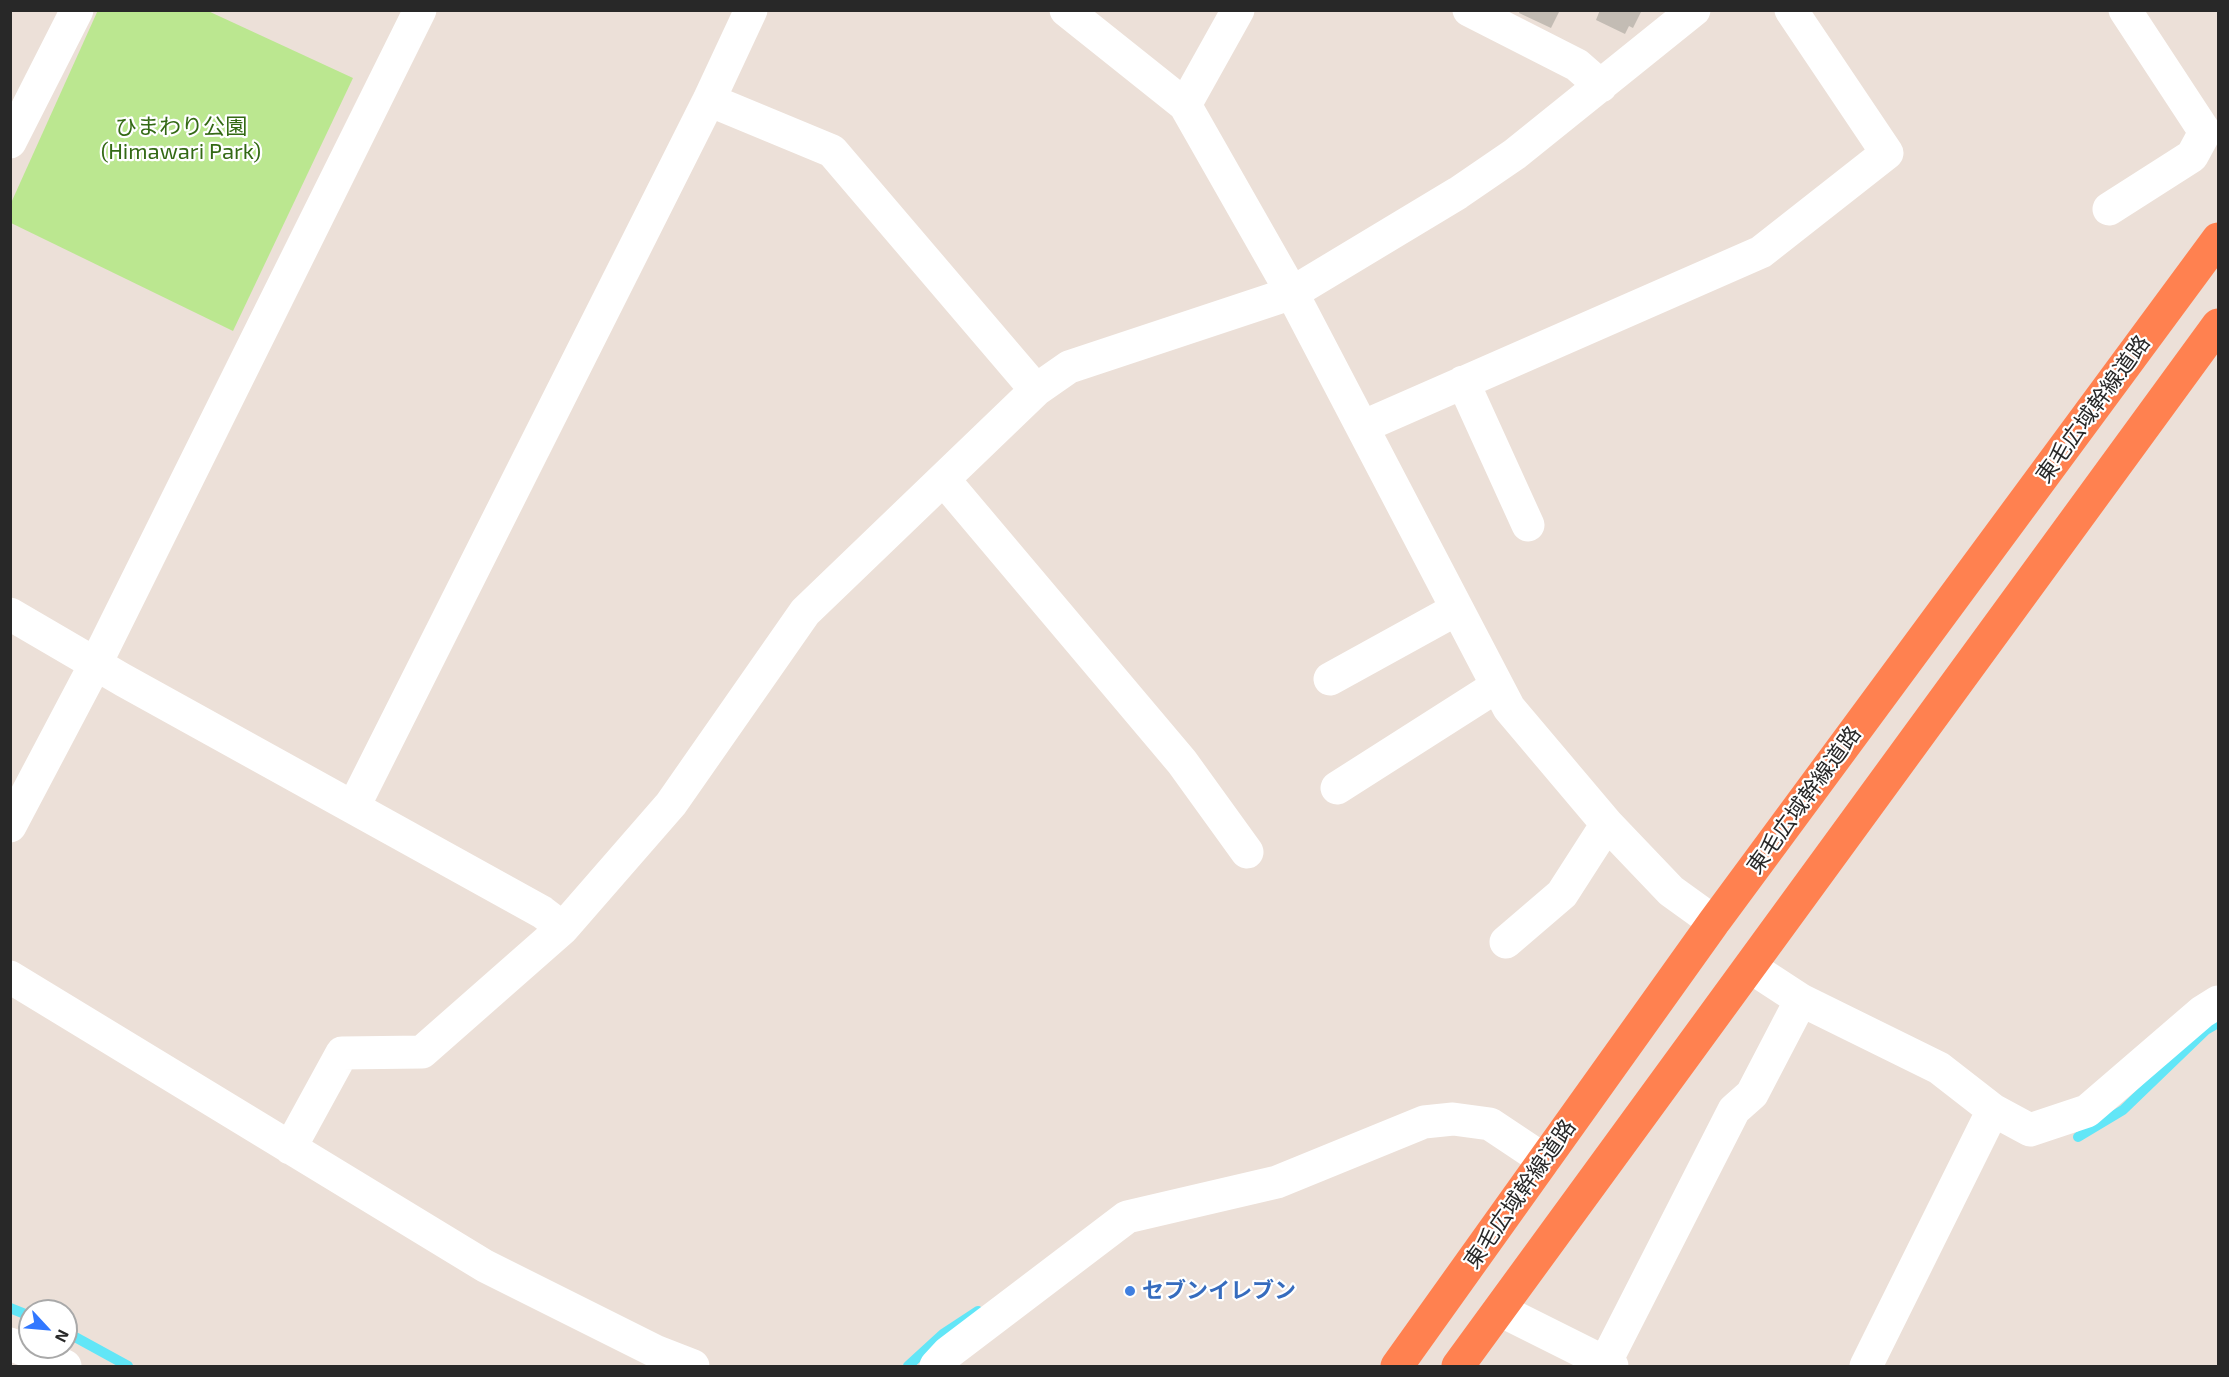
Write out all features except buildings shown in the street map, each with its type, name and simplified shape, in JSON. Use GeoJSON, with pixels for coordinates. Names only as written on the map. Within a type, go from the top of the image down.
{"type":"FeatureCollection","features":[{"type":"Feature","properties":{"kind":"highway","name":"東毛広域幹線道路"},"geometry":{"type":"LineString","coordinates":[[1397,1366],[1714,922],[2218,238]]}},
{"type":"Feature","properties":{"kind":"highway"},"geometry":{"type":"LineString","coordinates":[[1458,1366],[1752,968],[2218,325]]}},
{"type":"Feature","properties":{"kind":"street"},"geometry":{"type":"LineString","coordinates":[[10,142],[77,10]]}},
{"type":"Feature","properties":{"kind":"street"},"geometry":{"type":"LineString","coordinates":[[10,826],[96,663],[420,10]]}},
{"type":"Feature","properties":{"kind":"street"},"geometry":{"type":"LineString","coordinates":[[354,806],[709,100],[751,10]]}},
{"type":"Feature","properties":{"kind":"street"},"geometry":{"type":"LineString","coordinates":[[1066,10],[1185,105],[1292,293],[1509,708],[1607,824],[1671,891],[1714,922]]}},
{"type":"Feature","properties":{"kind":"street"},"geometry":{"type":"LineString","coordinates":[[1185,105],[1238,10]]}},
{"type":"Feature","properties":{"kind":"street"},"geometry":{"type":"LineString","coordinates":[[1469,10],[1577,65],[1601,86]]}},
{"type":"Feature","properties":{"kind":"street"},"geometry":{"type":"LineString","coordinates":[[290,1148],[342,1053],[422,1052],[563,928],[671,804],[805,612],[1036,390],[1069,368],[1292,293],[1458,193],[1515,154],[1694,10]]}},
{"type":"Feature","properties":{"kind":"street"},"geometry":{"type":"LineString","coordinates":[[1362,427],[1761,252],[1887,153],[1791,10]]}},
{"type":"Feature","properties":{"kind":"street"},"geometry":{"type":"LineString","coordinates":[[2109,209],[2192,156],[2205,132],[2125,10]]}},
{"type":"Feature","properties":{"kind":"street"},"geometry":{"type":"LineString","coordinates":[[709,100],[832,151],[1036,390]]}},
{"type":"Feature","properties":{"kind":"street"},"geometry":{"type":"LineString","coordinates":[[1463,382],[1528,525]]}},
{"type":"Feature","properties":{"kind":"street"},"geometry":{"type":"LineString","coordinates":[[944,480],[1182,762],[1247,852]]}},
{"type":"Feature","properties":{"kind":"street"},"geometry":{"type":"LineString","coordinates":[[1330,679],[1457,609]]}},
{"type":"Feature","properties":{"kind":"street"},"geometry":{"type":"LineString","coordinates":[[10,614],[542,912],[563,928]]}},
{"type":"Feature","properties":{"kind":"street"},"geometry":{"type":"LineString","coordinates":[[1337,788],[1497,686]]}},
{"type":"Feature","properties":{"kind":"street"},"geometry":{"type":"LineString","coordinates":[[1506,942],[1562,894],[1607,824]]}},
{"type":"Feature","properties":{"kind":"street"},"geometry":{"type":"LineString","coordinates":[[1752,968],[1801,1000],[1939,1068],[1993,1110],[2030,1130],[2088,1111],[2202,1012],[2218,1002]]}},
{"type":"Feature","properties":{"kind":"street"},"geometry":{"type":"LineString","coordinates":[[10,977],[486,1266],[657,1352],[693,1366]]}},
{"type":"Feature","properties":{"kind":"street"},"geometry":{"type":"LineString","coordinates":[[1500,1310],[1608,1365],[1734,1110],[1752,1094],[1801,1000]]}},
{"type":"Feature","properties":{"kind":"street"},"geometry":{"type":"LineString","coordinates":[[1866,1366],[1993,1110]]}},
{"type":"Feature","properties":{"kind":"street"},"geometry":{"type":"LineString","coordinates":[[936,1366],[948,1353],[1127,1217],[1277,1182],[1424,1122],[1454,1119],[1490,1124],[1544,1160]]}},
{"type":"Feature","properties":{"kind":"street"},"geometry":{"type":"LineString","coordinates":[[10,1344],[61,1366]]}},
{"type":"Feature","properties":{"kind":"green space","name":"ひまわり公園 (Himawari Park)"},"geometry":{"type":"Polygon","coordinates":[[[98,10],[208,11],[353,78],[233,331],[11,223],[11,203],[98,10]]]}},
{"type":"Feature","properties":{"kind":"waterway"},"geometry":{"type":"LineString","coordinates":[[2078,1137],[2123,1110],[2206,1030],[2218,1023]]}},
{"type":"Feature","properties":{"kind":"waterway"},"geometry":{"type":"LineString","coordinates":[[10,1308],[18,1311]]}},
{"type":"Feature","properties":{"kind":"waterway"},"geometry":{"type":"LineString","coordinates":[[908,1366],[943,1334],[978,1311]]}},
{"type":"Feature","properties":{"kind":"waterway"},"geometry":{"type":"LineString","coordinates":[[78,1339],[128,1366]]}},
{"type":"Feature","properties":{"kind":"place","name":"セブンイレブン"},"geometry":{"type":"Point","coordinates":[1130,1291]}}]}
